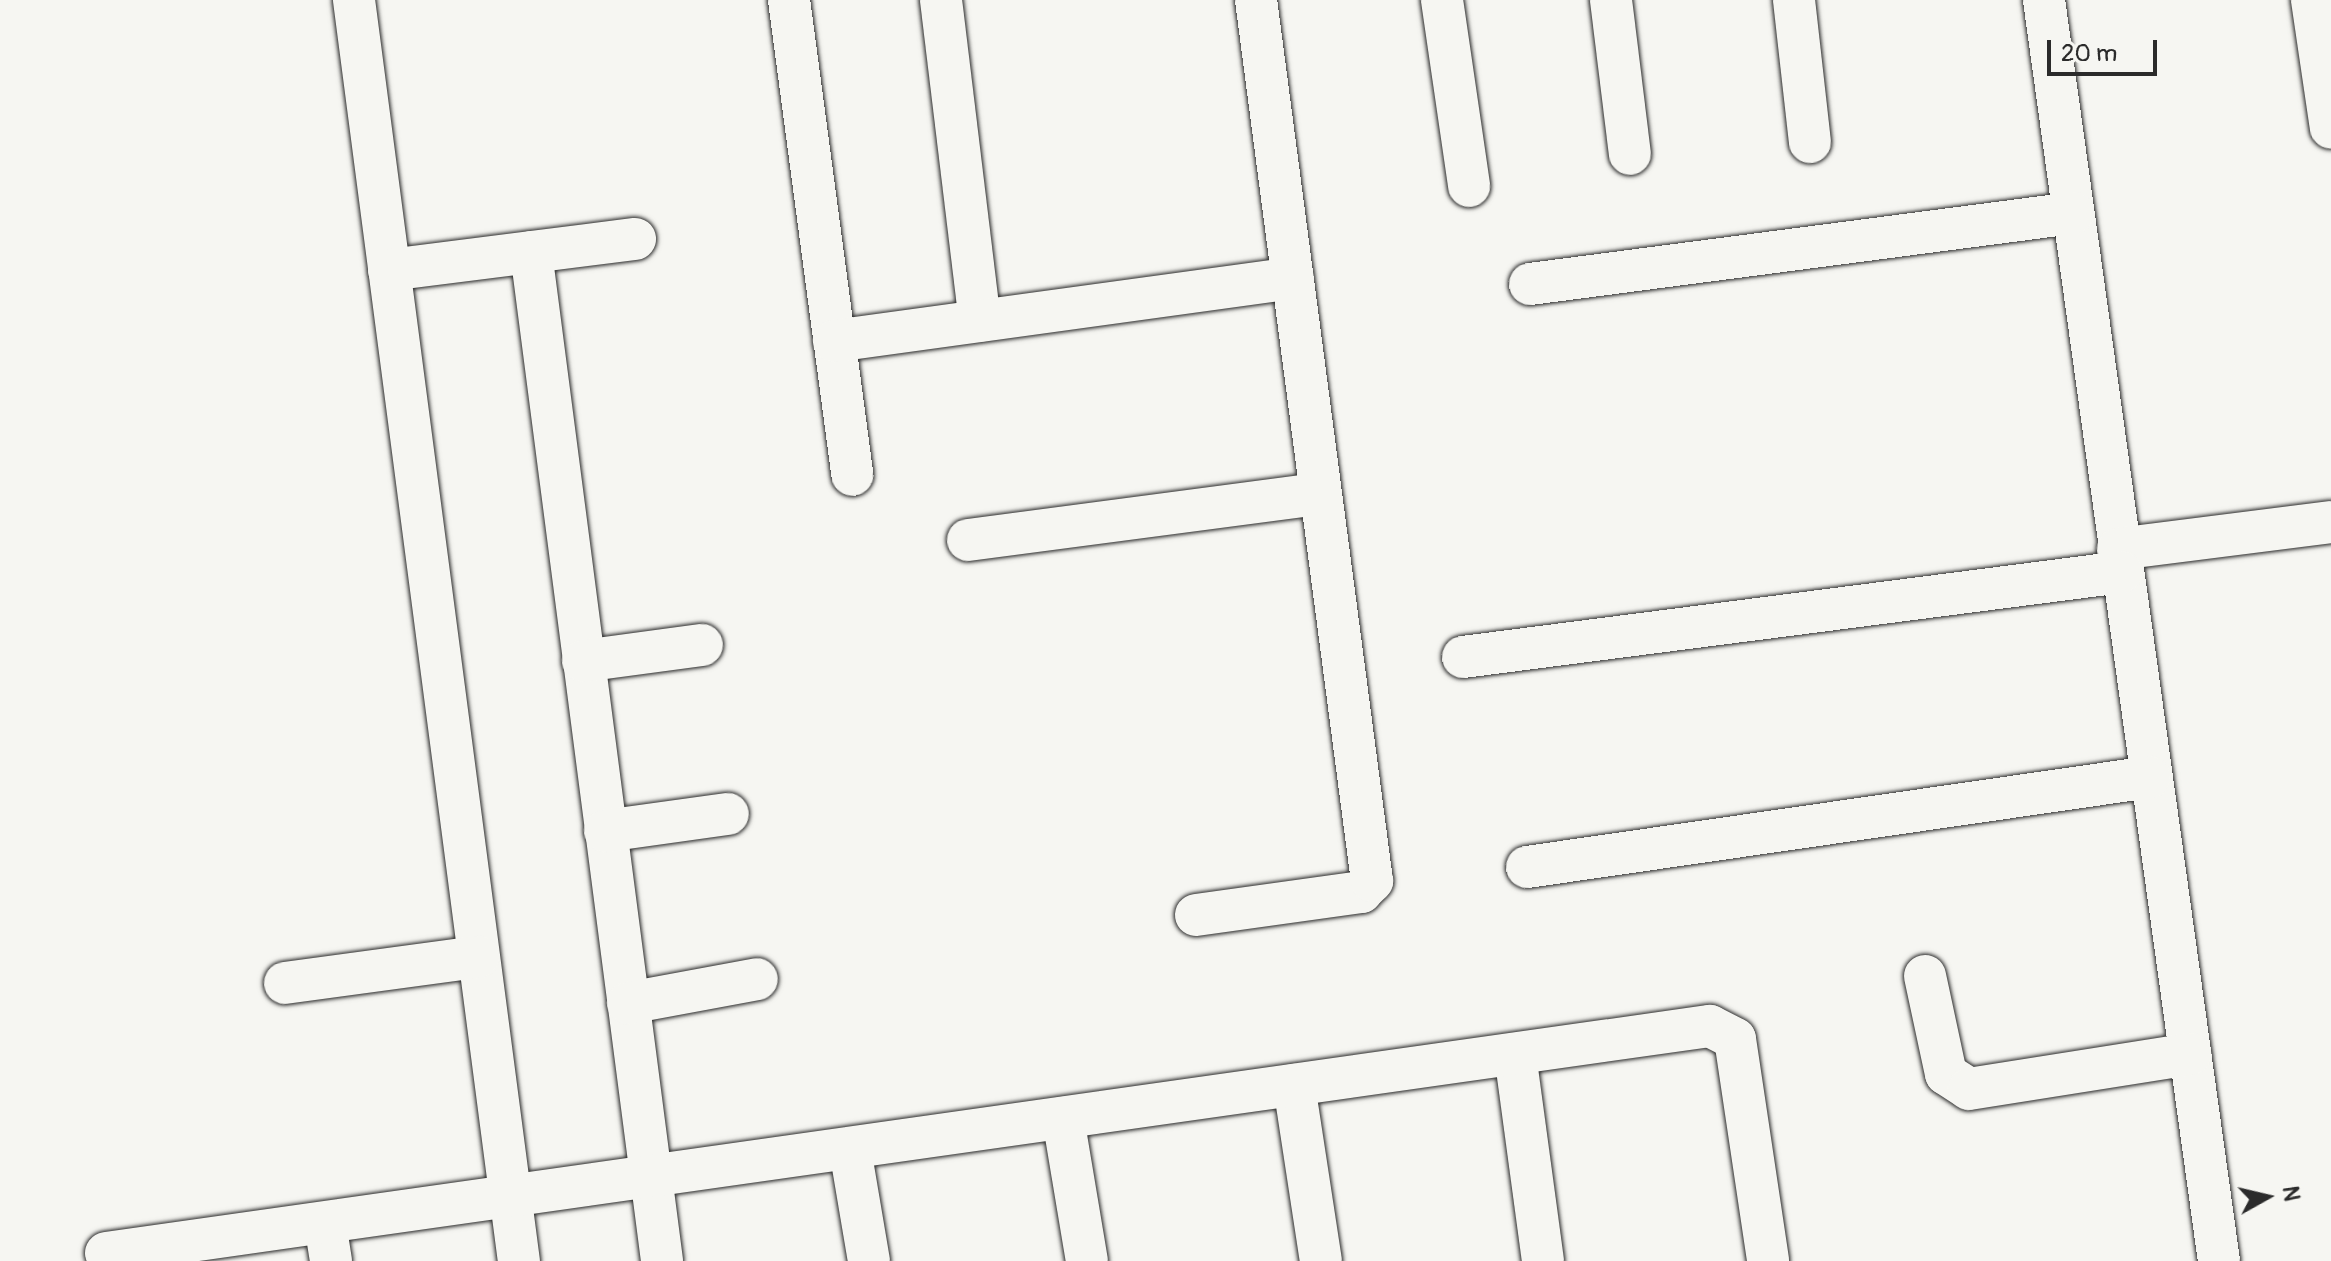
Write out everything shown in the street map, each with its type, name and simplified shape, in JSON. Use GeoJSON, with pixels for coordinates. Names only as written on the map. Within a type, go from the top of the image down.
{"type":"FeatureCollection","features":[{"type":"Feature","properties":{"kind":"street"},"geometry":{"type":"LineString","coordinates":[[354,0],[519,1261]]}},
{"type":"Feature","properties":{"kind":"street"},"geometry":{"type":"LineString","coordinates":[[789,0],[852,475]]}},
{"type":"Feature","properties":{"kind":"street"},"geometry":{"type":"LineString","coordinates":[[941,0],[980,321]]}},
{"type":"Feature","properties":{"kind":"street"},"geometry":{"type":"LineString","coordinates":[[1196,915],[1361,892],[1372,881],[1256,0]]}},
{"type":"Feature","properties":{"kind":"street"},"geometry":{"type":"LineString","coordinates":[[1442,0],[1469,186]]}},
{"type":"Feature","properties":{"kind":"street"},"geometry":{"type":"LineString","coordinates":[[1611,0],[1630,154]]}},
{"type":"Feature","properties":{"kind":"street"},"geometry":{"type":"LineString","coordinates":[[1794,0],[1810,142]]}},
{"type":"Feature","properties":{"kind":"street"},"geometry":{"type":"LineString","coordinates":[[2044,0],[2219,1261]]}},
{"type":"Feature","properties":{"kind":"street"},"geometry":{"type":"LineString","coordinates":[[2312,0],[2331,128]]}},
{"type":"Feature","properties":{"kind":"street"},"geometry":{"type":"LineString","coordinates":[[1530,284],[2073,213]]}},
{"type":"Feature","properties":{"kind":"street"},"geometry":{"type":"LineString","coordinates":[[389,270],[635,239]]}},
{"type":"Feature","properties":{"kind":"street"},"geometry":{"type":"LineString","coordinates":[[531,252],[662,1261]]}},
{"type":"Feature","properties":{"kind":"street"},"geometry":{"type":"LineString","coordinates":[[834,341],[1293,278]]}},
{"type":"Feature","properties":{"kind":"street"},"geometry":{"type":"LineString","coordinates":[[968,540],[1309,495]]}},
{"type":"Feature","properties":{"kind":"street"},"geometry":{"type":"LineString","coordinates":[[1463,657],[2120,560],[2331,522]]}},
{"type":"Feature","properties":{"kind":"street"},"geometry":{"type":"LineString","coordinates":[[583,661],[702,645]]}},
{"type":"Feature","properties":{"kind":"street"},"geometry":{"type":"LineString","coordinates":[[1527,867],[2150,777]]}},
{"type":"Feature","properties":{"kind":"street"},"geometry":{"type":"LineString","coordinates":[[605,831],[728,814]]}},
{"type":"Feature","properties":{"kind":"street"},"geometry":{"type":"LineString","coordinates":[[285,983],[478,957]]}},
{"type":"Feature","properties":{"kind":"street"},"geometry":{"type":"LineString","coordinates":[[1925,976],[1946,1074],[1969,1089],[2190,1054]]}},
{"type":"Feature","properties":{"kind":"street"},"geometry":{"type":"LineString","coordinates":[[628,1003],[757,979]]}},
{"type":"Feature","properties":{"kind":"street"},"geometry":{"type":"LineString","coordinates":[[106,1253],[328,1242],[510,1197],[1515,1054],[1724,1030],[1735,1039],[1768,1261]]}},
{"type":"Feature","properties":{"kind":"street"},"geometry":{"type":"LineString","coordinates":[[1515,1054],[1543,1261]]}},
{"type":"Feature","properties":{"kind":"street"},"geometry":{"type":"LineString","coordinates":[[1294,1085],[1321,1261]]}},
{"type":"Feature","properties":{"kind":"street"},"geometry":{"type":"LineString","coordinates":[[1063,1118],[1087,1261]]}},
{"type":"Feature","properties":{"kind":"street"},"geometry":{"type":"LineString","coordinates":[[850,1149],[869,1261]]}}]}
